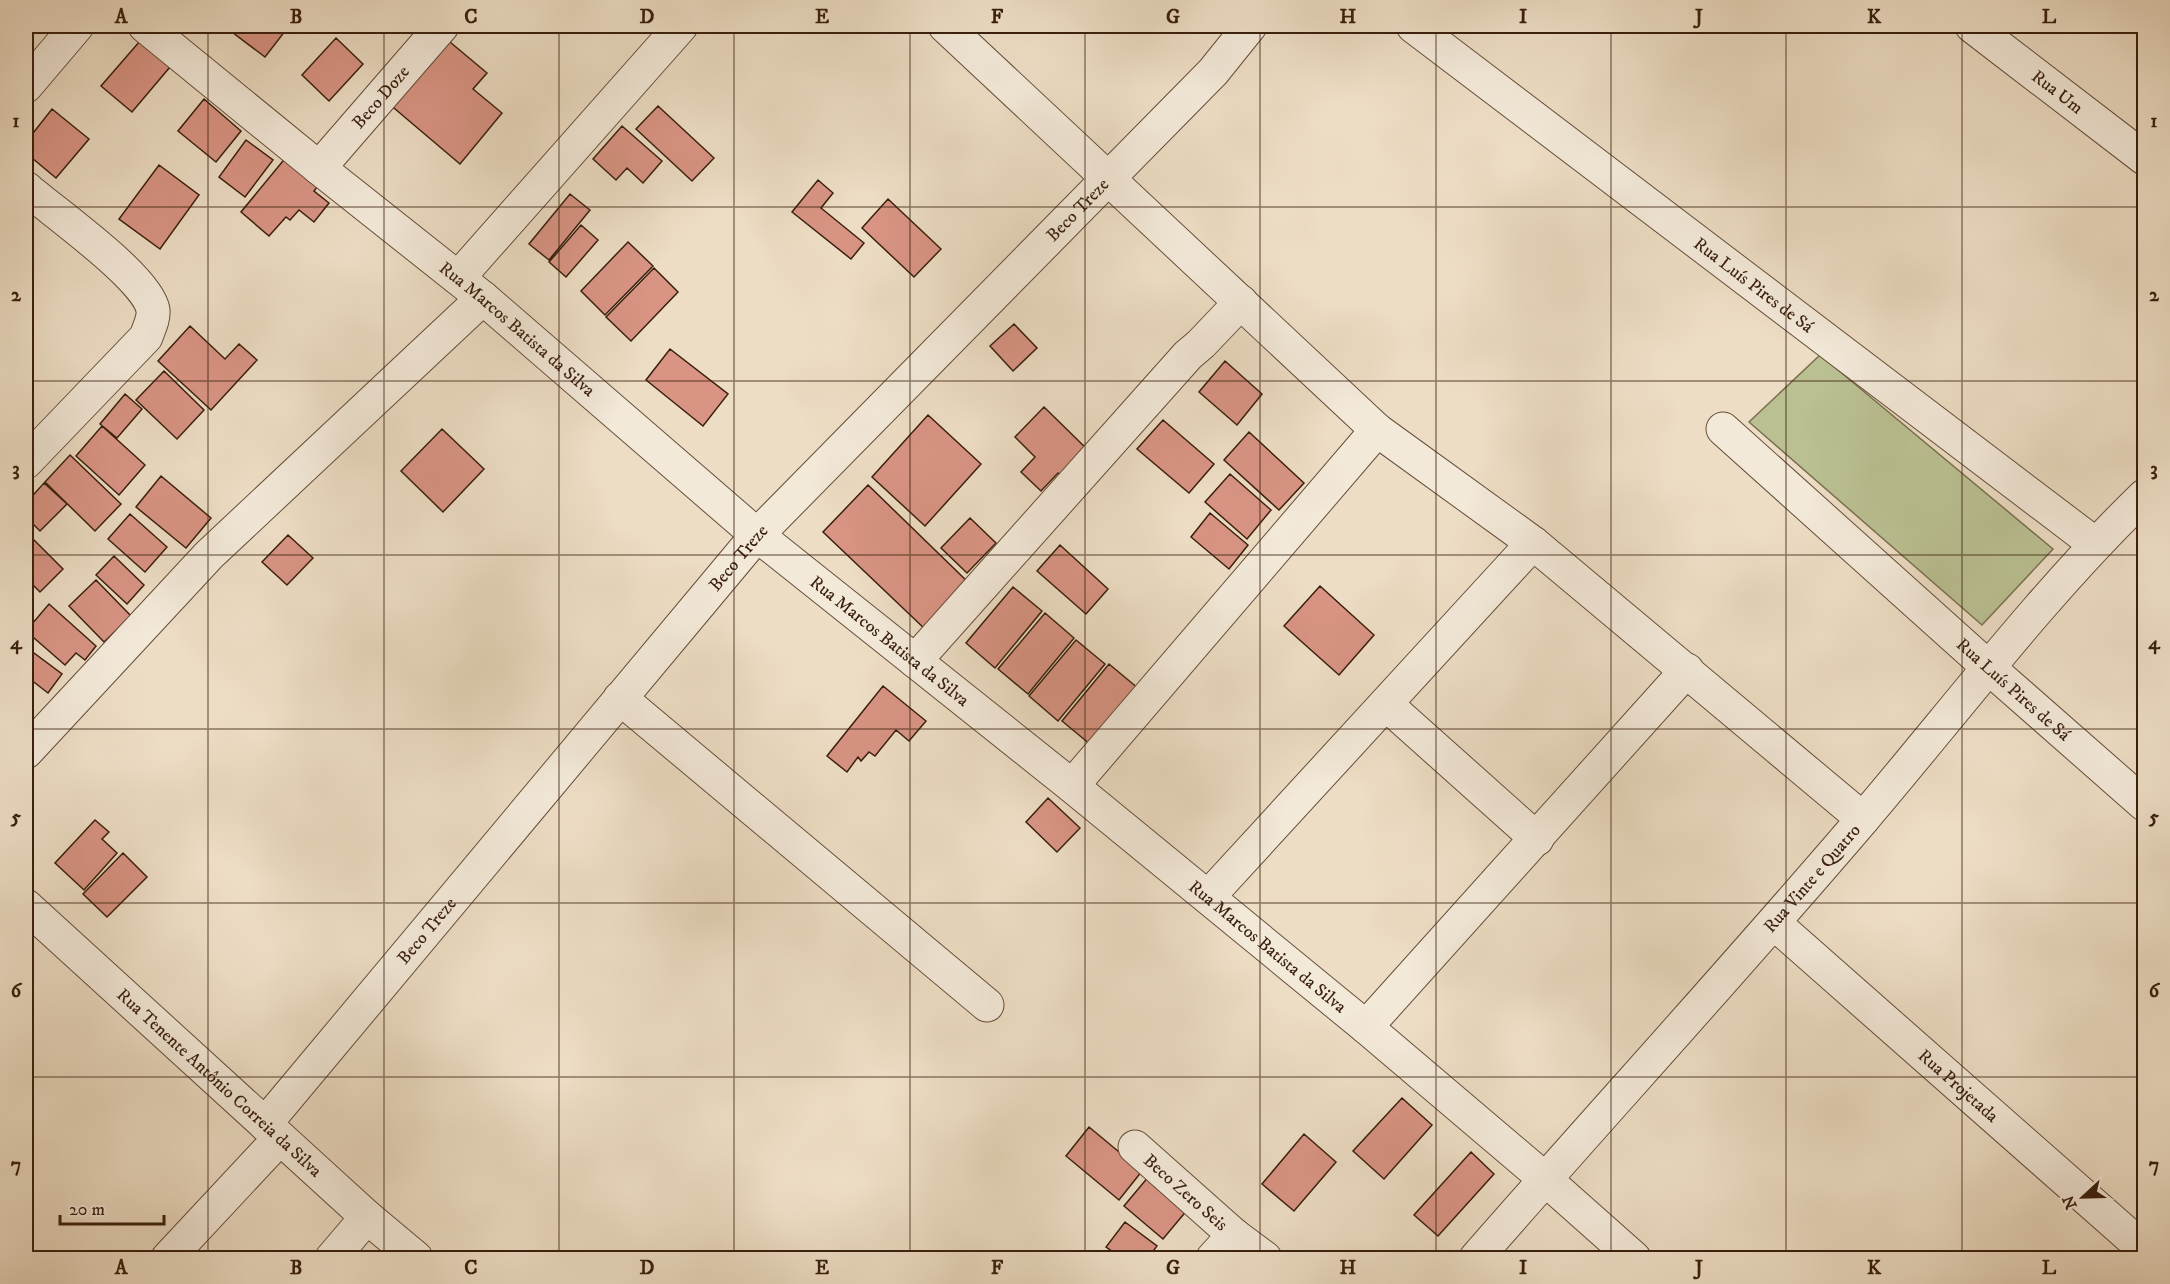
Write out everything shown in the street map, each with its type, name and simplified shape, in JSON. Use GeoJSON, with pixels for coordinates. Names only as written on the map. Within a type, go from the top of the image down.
{"type":"FeatureCollection","features":[{"type":"Feature","properties":{"kind":"street"},"geometry":{"type":"LineString","coordinates":[[26,86],[77,26]]}},
{"type":"Feature","properties":{"kind":"street","name":"Beco Doze"},"geometry":{"type":"LineString","coordinates":[[319,168],[442,26]]}},
{"type":"Feature","properties":{"kind":"street"},"geometry":{"type":"LineString","coordinates":[[458,278],[681,26]]}},
{"type":"Feature","properties":{"kind":"street"},"geometry":{"type":"LineString","coordinates":[[945,26],[1377,429],[1533,543],[1863,819]]}},
{"type":"Feature","properties":{"kind":"street","name":"Beco Treze"},"geometry":{"type":"LineString","coordinates":[[168,1258],[273,1131],[620,698],[756,535],[1213,72],[1250,26]]}},
{"type":"Feature","properties":{"kind":"street","name":"Rua Luís Pires de Sá"},"geometry":{"type":"LineString","coordinates":[[1413,26],[2095,544]]}},
{"type":"Feature","properties":{"kind":"street","name":"Rua Um"},"geometry":{"type":"LineString","coordinates":[[1972,26],[2145,158]]}},
{"type":"Feature","properties":{"kind":"street","name":"Rua Marcos Batista da Silva"},"geometry":{"type":"LineString","coordinates":[[150,27],[319,168],[483,298],[756,535],[1072,786],[1366,1027],[1634,1258]]}},
{"type":"Feature","properties":{"kind":"street"},"geometry":{"type":"LineString","coordinates":[[26,462],[146,337],[153,319],[153,309],[142,289],[115,262],[27,193]]}},
{"type":"Feature","properties":{"kind":"street"},"geometry":{"type":"LineString","coordinates":[[26,752],[209,555],[483,298]]}},
{"type":"Feature","properties":{"kind":"street"},"geometry":{"type":"LineString","coordinates":[[915,661],[1188,355],[1241,302]]}},
{"type":"Feature","properties":{"kind":"street"},"geometry":{"type":"LineString","coordinates":[[1072,786],[1377,429]]}},
{"type":"Feature","properties":{"kind":"street","name":"Rua Luís Pires de Sá"},"geometry":{"type":"LineString","coordinates":[[1723,429],[1988,667],[2145,804]]}},
{"type":"Feature","properties":{"kind":"street","name":"Rua Vinte e Quatro"},"geometry":{"type":"LineString","coordinates":[[1476,1258],[1774,923],[1988,667],[2095,544],[2145,496]]}},
{"type":"Feature","properties":{"kind":"street"},"geometry":{"type":"LineString","coordinates":[[1208,897],[1387,705],[1533,543]]}},
{"type":"Feature","properties":{"kind":"street"},"geometry":{"type":"LineString","coordinates":[[1366,1027],[1687,670]]}},
{"type":"Feature","properties":{"kind":"street"},"geometry":{"type":"LineString","coordinates":[[620,698],[987,1005]]}},
{"type":"Feature","properties":{"kind":"street"},"geometry":{"type":"LineString","coordinates":[[1387,705],[1537,839]]}},
{"type":"Feature","properties":{"kind":"street","name":"Rua Tenente Antônio Correia da Silva"},"geometry":{"type":"LineString","coordinates":[[26,906],[416,1258]]}},
{"type":"Feature","properties":{"kind":"street","name":"Rua Projetada"},"geometry":{"type":"LineString","coordinates":[[1774,923],[2145,1249]]}},
{"type":"Feature","properties":{"kind":"street","name":"Beco Zero Seis"},"geometry":{"type":"LineString","coordinates":[[1135,1147],[1224,1247],[1265,1258]]}},
{"type":"Feature","properties":{"kind":"street"},"geometry":{"type":"LineString","coordinates":[[332,1258],[368,1217]]}},
{"type":"Feature","properties":{"kind":"green space"},"geometry":{"type":"Polygon","coordinates":[[[1820,355],[2053,549],[1982,625],[1749,422],[1820,355]]]}},
{"type":"Feature","properties":{"kind":"building"},"geometry":{"type":"Polygon","coordinates":[[[224,26],[289,26],[265,57],[224,26]]]}},
{"type":"Feature","properties":{"kind":"building"},"geometry":{"type":"Polygon","coordinates":[[[444,37],[487,73],[473,89],[502,113],[460,164],[388,103],[444,37]]]}},
{"type":"Feature","properties":{"kind":"building"},"geometry":{"type":"Polygon","coordinates":[[[336,38],[363,64],[329,101],[302,75],[336,38]]]}},
{"type":"Feature","properties":{"kind":"building"},"geometry":{"type":"Polygon","coordinates":[[[140,41],[170,67],[132,112],[101,86],[140,41]]]}},
{"type":"Feature","properties":{"kind":"building"},"geometry":{"type":"Polygon","coordinates":[[[204,99],[241,131],[216,162],[178,131],[204,99]]]}},
{"type":"Feature","properties":{"kind":"building"},"geometry":{"type":"Polygon","coordinates":[[[658,106],[714,158],[692,181],[636,129],[658,106]]]}},
{"type":"Feature","properties":{"kind":"building"},"geometry":{"type":"Polygon","coordinates":[[[52,109],[89,139],[56,178],[26,153],[26,142],[52,109]]]}},
{"type":"Feature","properties":{"kind":"building"},"geometry":{"type":"Polygon","coordinates":[[[622,126],[662,161],[643,183],[627,168],[616,180],[593,159],[622,126]]]}},
{"type":"Feature","properties":{"kind":"building"},"geometry":{"type":"Polygon","coordinates":[[[246,140],[273,160],[245,197],[219,177],[246,140]]]}},
{"type":"Feature","properties":{"kind":"building"},"geometry":{"type":"Polygon","coordinates":[[[287,156],[320,183],[314,191],[329,203],[314,222],[299,210],[290,220],[286,217],[269,236],[241,212],[287,156]]]}},
{"type":"Feature","properties":{"kind":"building"},"geometry":{"type":"Polygon","coordinates":[[[159,165],[199,195],[160,249],[119,219],[159,165]]]}},
{"type":"Feature","properties":{"kind":"building"},"geometry":{"type":"Polygon","coordinates":[[[818,180],[833,193],[821,208],[864,243],[851,259],[792,212],[818,180]]]}},
{"type":"Feature","properties":{"kind":"building"},"geometry":{"type":"Polygon","coordinates":[[[570,194],[590,210],[549,260],[529,244],[570,194]]]}},
{"type":"Feature","properties":{"kind":"building"},"geometry":{"type":"Polygon","coordinates":[[[888,199],[941,249],[914,277],[862,228],[888,199]]]}},
{"type":"Feature","properties":{"kind":"building"},"geometry":{"type":"Polygon","coordinates":[[[581,225],[598,240],[566,277],[549,262],[581,225]]]}},
{"type":"Feature","properties":{"kind":"building"},"geometry":{"type":"Polygon","coordinates":[[[628,242],[653,266],[605,315],[581,291],[628,242]]]}},
{"type":"Feature","properties":{"kind":"building"},"geometry":{"type":"Polygon","coordinates":[[[654,268],[678,292],[631,341],[606,317],[654,268]]]}},
{"type":"Feature","properties":{"kind":"building"},"geometry":{"type":"Polygon","coordinates":[[[1014,324],[1037,348],[1013,371],[990,346],[1014,324]]]}},
{"type":"Feature","properties":{"kind":"building"},"geometry":{"type":"Polygon","coordinates":[[[190,326],[225,359],[239,344],[257,360],[211,410],[158,361],[190,326]]]}},
{"type":"Feature","properties":{"kind":"building"},"geometry":{"type":"Polygon","coordinates":[[[670,349],[728,394],[703,426],[646,380],[670,349]]]}},
{"type":"Feature","properties":{"kind":"building"},"geometry":{"type":"Polygon","coordinates":[[[1225,361],[1262,394],[1237,425],[1199,392],[1225,361]]]}},
{"type":"Feature","properties":{"kind":"building"},"geometry":{"type":"Polygon","coordinates":[[[164,371],[204,410],[177,439],[136,400],[164,371]]]}},
{"type":"Feature","properties":{"kind":"building"},"geometry":{"type":"Polygon","coordinates":[[[125,394],[142,409],[117,438],[100,424],[125,394]]]}},
{"type":"Feature","properties":{"kind":"building"},"geometry":{"type":"Polygon","coordinates":[[[1044,407],[1091,453],[1066,480],[1058,473],[1041,491],[1021,472],[1035,457],[1015,437],[1044,407]]]}},
{"type":"Feature","properties":{"kind":"building"},"geometry":{"type":"Polygon","coordinates":[[[928,415],[981,464],[925,526],[872,477],[928,415]]]}},
{"type":"Feature","properties":{"kind":"building"},"geometry":{"type":"Polygon","coordinates":[[[1163,420],[1214,464],[1189,493],[1137,449],[1163,420]]]}},
{"type":"Feature","properties":{"kind":"building"},"geometry":{"type":"Polygon","coordinates":[[[102,426],[145,465],[119,495],[76,456],[102,426]]]}},
{"type":"Feature","properties":{"kind":"building"},"geometry":{"type":"Polygon","coordinates":[[[442,429],[484,469],[443,512],[401,471],[442,429]]]}},
{"type":"Feature","properties":{"kind":"building"},"geometry":{"type":"Polygon","coordinates":[[[1249,432],[1304,483],[1279,510],[1224,460],[1249,432]]]}},
{"type":"Feature","properties":{"kind":"building"},"geometry":{"type":"Polygon","coordinates":[[[70,455],[121,504],[95,531],[45,482],[70,455]]]}},
{"type":"Feature","properties":{"kind":"building"},"geometry":{"type":"Polygon","coordinates":[[[1230,474],[1271,510],[1247,539],[1205,502],[1230,474]]]}},
{"type":"Feature","properties":{"kind":"building"},"geometry":{"type":"Polygon","coordinates":[[[161,476],[211,518],[186,548],[136,507],[161,476]]]}},
{"type":"Feature","properties":{"kind":"building"},"geometry":{"type":"Polygon","coordinates":[[[44,483],[67,504],[40,531],[26,517],[26,503],[44,483]]]}},
{"type":"Feature","properties":{"kind":"building"},"geometry":{"type":"Polygon","coordinates":[[[868,485],[971,585],[927,631],[823,532],[868,485]]]}},
{"type":"Feature","properties":{"kind":"building"},"geometry":{"type":"Polygon","coordinates":[[[1210,513],[1248,545],[1229,569],[1191,537],[1210,513]]]}},
{"type":"Feature","properties":{"kind":"building"},"geometry":{"type":"Polygon","coordinates":[[[130,514],[167,547],[145,572],[108,539],[130,514]]]}},
{"type":"Feature","properties":{"kind":"building"},"geometry":{"type":"Polygon","coordinates":[[[970,518],[996,543],[967,573],[941,548],[970,518]]]}},
{"type":"Feature","properties":{"kind":"building"},"geometry":{"type":"Polygon","coordinates":[[[288,535],[313,558],[287,585],[262,562],[288,535]]]}},
{"type":"Feature","properties":{"kind":"building"},"geometry":{"type":"Polygon","coordinates":[[[32,538],[63,569],[40,592],[26,578],[26,544],[32,538]]]}},
{"type":"Feature","properties":{"kind":"building"},"geometry":{"type":"Polygon","coordinates":[[[1060,545],[1108,589],[1086,614],[1037,571],[1060,545]]]}},
{"type":"Feature","properties":{"kind":"building"},"geometry":{"type":"Polygon","coordinates":[[[114,556],[144,585],[127,604],[96,575],[114,556]]]}},
{"type":"Feature","properties":{"kind":"building"},"geometry":{"type":"Polygon","coordinates":[[[96,580],[131,616],[104,642],[69,606],[96,580]]]}},
{"type":"Feature","properties":{"kind":"building"},"geometry":{"type":"Polygon","coordinates":[[[1320,586],[1374,635],[1339,675],[1284,626],[1320,586]]]}},
{"type":"Feature","properties":{"kind":"building"},"geometry":{"type":"Polygon","coordinates":[[[1013,587],[1042,611],[995,668],[966,643],[1013,587]]]}},
{"type":"Feature","properties":{"kind":"building"},"geometry":{"type":"Polygon","coordinates":[[[49,604],[96,646],[85,660],[76,653],[65,665],[26,631],[49,604]]]}},
{"type":"Feature","properties":{"kind":"building"},"geometry":{"type":"Polygon","coordinates":[[[1045,613],[1074,638],[1028,694],[998,669],[1045,613]]]}},
{"type":"Feature","properties":{"kind":"building"},"geometry":{"type":"Polygon","coordinates":[[[1076,640],[1105,664],[1058,721],[1029,696],[1076,640]]]}},
{"type":"Feature","properties":{"kind":"building"},"geometry":{"type":"Polygon","coordinates":[[[26,647],[62,674],[48,693],[26,676],[26,647]]]}},
{"type":"Feature","properties":{"kind":"building"},"geometry":{"type":"Polygon","coordinates":[[[1109,664],[1139,689],[1091,745],[1062,721],[1109,664]]]}},
{"type":"Feature","properties":{"kind":"building"},"geometry":{"type":"Polygon","coordinates":[[[883,686],[926,721],[909,741],[896,730],[875,756],[869,752],[861,761],[858,757],[847,772],[827,756],[883,686]]]}},
{"type":"Feature","properties":{"kind":"building"},"geometry":{"type":"Polygon","coordinates":[[[1048,798],[1080,828],[1057,852],[1026,822],[1048,798]]]}},
{"type":"Feature","properties":{"kind":"building"},"geometry":{"type":"Polygon","coordinates":[[[95,820],[109,832],[102,839],[117,853],[84,890],[55,863],[95,820]]]}},
{"type":"Feature","properties":{"kind":"building"},"geometry":{"type":"Polygon","coordinates":[[[123,853],[147,877],[107,917],[83,894],[123,853]]]}},
{"type":"Feature","properties":{"kind":"building"},"geometry":{"type":"Polygon","coordinates":[[[1402,1098],[1432,1125],[1384,1179],[1353,1151],[1402,1098]]]}},
{"type":"Feature","properties":{"kind":"building"},"geometry":{"type":"Polygon","coordinates":[[[1089,1127],[1142,1171],[1119,1200],[1066,1156],[1089,1127]]]}},
{"type":"Feature","properties":{"kind":"building"},"geometry":{"type":"Polygon","coordinates":[[[1304,1134],[1336,1162],[1294,1211],[1262,1184],[1304,1134]]]}},
{"type":"Feature","properties":{"kind":"building"},"geometry":{"type":"Polygon","coordinates":[[[1471,1152],[1494,1174],[1438,1236],[1414,1215],[1471,1152]]]}},
{"type":"Feature","properties":{"kind":"building"},"geometry":{"type":"Polygon","coordinates":[[[1149,1176],[1188,1209],[1163,1239],[1124,1206],[1149,1176]]]}},
{"type":"Feature","properties":{"kind":"building"},"geometry":{"type":"Polygon","coordinates":[[[1125,1222],[1157,1246],[1148,1258],[1122,1258],[1106,1247],[1125,1222]]]}}]}
